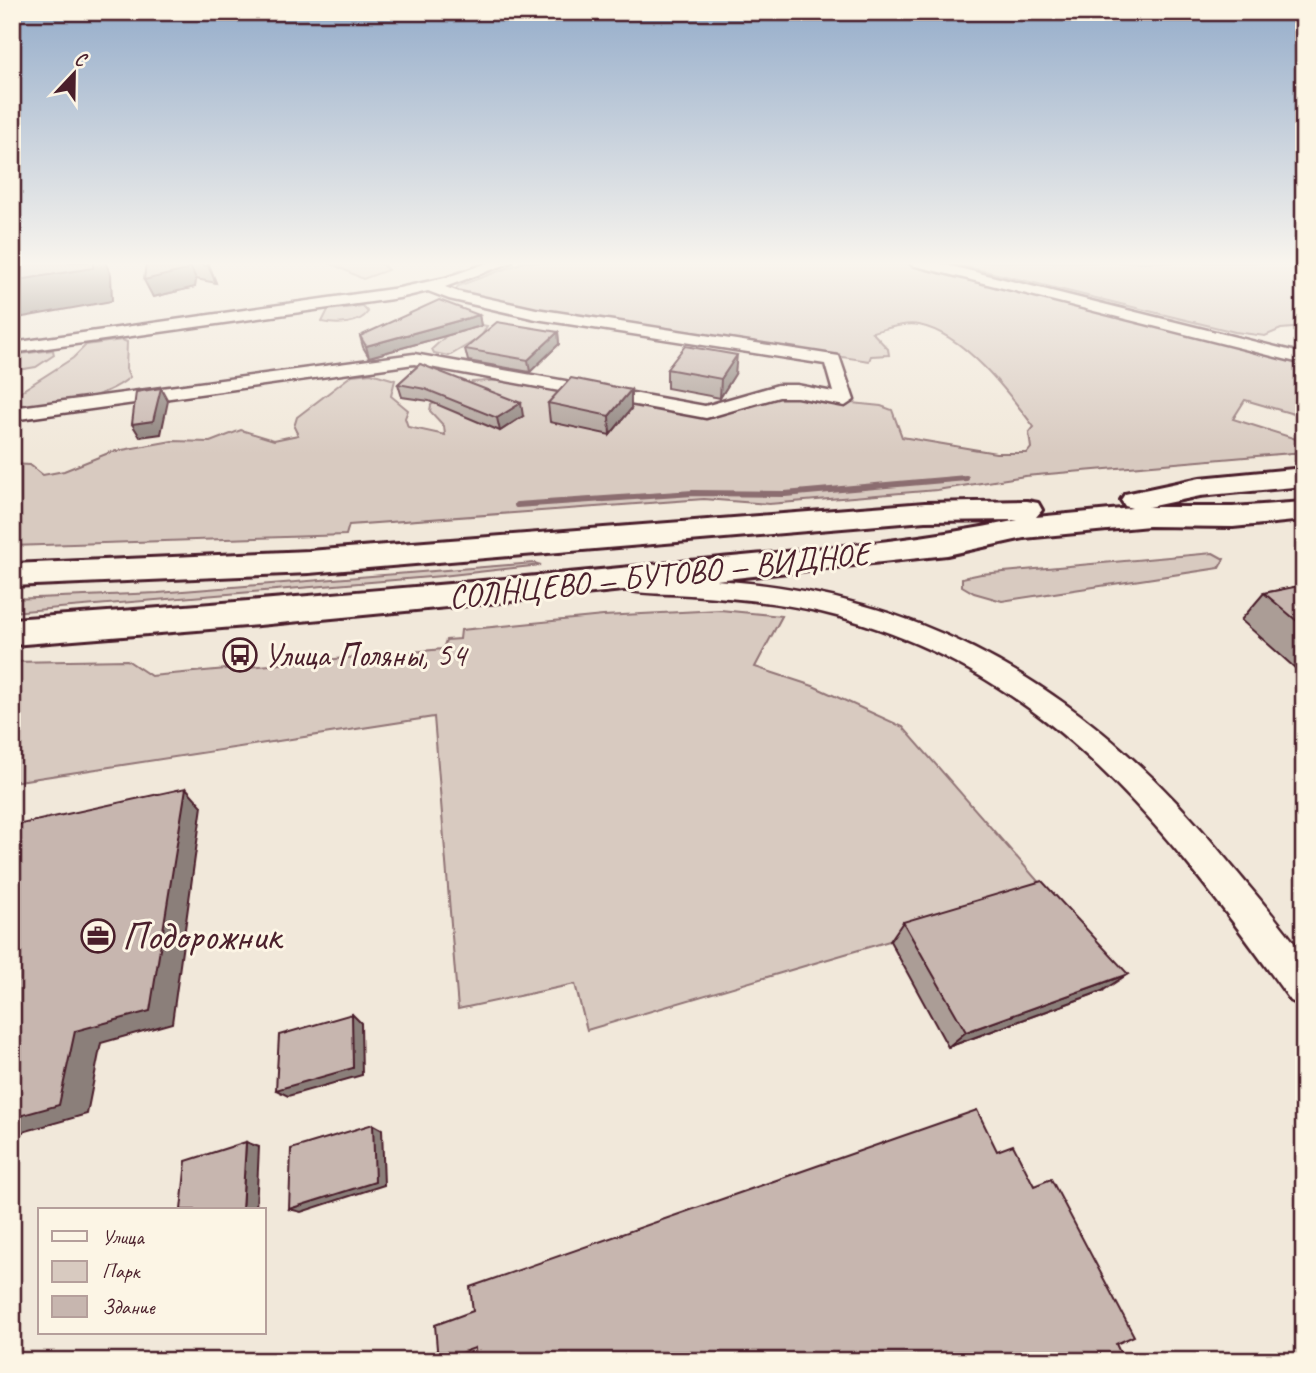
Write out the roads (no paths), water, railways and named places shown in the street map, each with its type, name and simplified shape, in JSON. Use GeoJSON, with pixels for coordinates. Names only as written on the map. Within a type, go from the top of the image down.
{"type":"FeatureCollection","features":[{"type":"Feature","properties":{"kind":"main road","name":"СОЛНЦЕВО — БУТОВО — ВИДНОЕ"},"geometry":{"type":"LineString","coordinates":[[12,575],[335,560],[925,512],[1010,512],[1133,500],[1199,487],[1304,477]]}},
{"type":"Feature","properties":{"kind":"main road","name":"СОЛНЦЕВО — БУТОВО — ВИДНОЕ"},"geometry":{"type":"LineString","coordinates":[[12,632],[246,615],[604,581],[947,545],[1038,527],[1149,516],[1233,517],[1304,510]]}},
{"type":"Feature","properties":{"kind":"street"},"geometry":{"type":"LineString","coordinates":[[12,348],[168,326]]}},
{"type":"Feature","properties":{"kind":"street"},"geometry":{"type":"LineString","coordinates":[[12,414],[414,359],[706,412],[778,391],[797,391],[845,400],[833,359],[620,326]]}},
{"type":"Feature","properties":{"kind":"street"},"geometry":{"type":"LineString","coordinates":[[1173,326],[1304,359]]}},
{"type":"Feature","properties":{"kind":"street"},"geometry":{"type":"LineString","coordinates":[[604,581],[745,591],[833,606],[918,632],[1001,674],[1070,720],[1148,790],[1205,858],[1304,988]]}},
{"type":"Feature","properties":{"kind":"waterway"},"geometry":{"type":"LineString","coordinates":[[517,505],[693,493],[785,494],[966,478]]}},
{"type":"Feature","properties":{"kind":"place","name":"Улица Поляны, 54"},"geometry":{"type":"Point","coordinates":[240,655]}},
{"type":"Feature","properties":{"kind":"place","name":"Подорожник"},"geometry":{"type":"Point","coordinates":[98,936]}}]}
